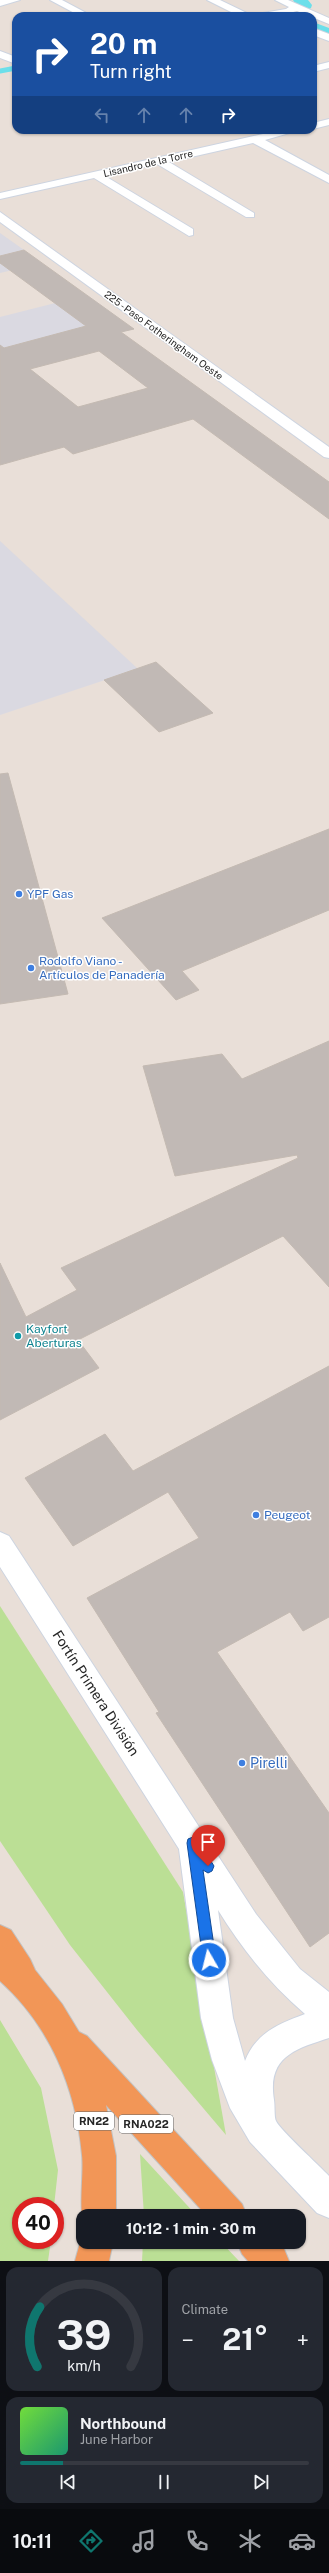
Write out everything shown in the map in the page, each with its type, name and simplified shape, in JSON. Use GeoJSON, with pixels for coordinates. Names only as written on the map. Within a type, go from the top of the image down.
{"type":"FeatureCollection","features":[{"type":"Feature","properties":{"kind":"highway","name":"RN22"},"geometry":{"type":"LineString","coordinates":[[0,1941],[62,2032],[83,2079],[97,2132],[101,2189],[99,2209]]}},
{"type":"Feature","properties":{"kind":"highway","name":"RN22"},"geometry":{"type":"LineString","coordinates":[[0,1960],[33,1991]]}},
{"type":"Feature","properties":{"kind":"highway","name":"RNA022"},"geometry":{"type":"LineString","coordinates":[[62,2032],[224,2209]]}},
{"type":"Feature","properties":{"kind":"highway"},"geometry":{"type":"LineString","coordinates":[[92,2261],[95,2249]]}},
{"type":"Feature","properties":{"kind":"highway"},"geometry":{"type":"LineString","coordinates":[[261,2249],[272,2261]]}},
{"type":"Feature","properties":{"kind":"street"},"geometry":{"type":"LineString","coordinates":[[0,3],[15,0]]}},
{"type":"Feature","properties":{"kind":"street"},"geometry":{"type":"LineString","coordinates":[[55,0],[78,12]]}},
{"type":"Feature","properties":{"kind":"street"},"geometry":{"type":"LineString","coordinates":[[212,0],[238,12]]}},
{"type":"Feature","properties":{"kind":"street"},"geometry":{"type":"LineString","coordinates":[[280,0],[309,12],[329,8]]}},
{"type":"Feature","properties":{"kind":"street"},"geometry":{"type":"LineString","coordinates":[[288,12],[297,7]]}},
{"type":"Feature","properties":{"kind":"street"},"geometry":{"type":"LineString","coordinates":[[317,16],[329,21]]}},
{"type":"Feature","properties":{"kind":"street"},"geometry":{"type":"LineString","coordinates":[[317,33],[329,38]]}},
{"type":"Feature","properties":{"kind":"street"},"geometry":{"type":"LineString","coordinates":[[0,54],[12,59]]}},
{"type":"Feature","properties":{"kind":"street"},"geometry":{"type":"LineString","coordinates":[[317,68],[329,65]]}},
{"type":"Feature","properties":{"kind":"street"},"geometry":{"type":"LineString","coordinates":[[317,125],[329,122]]}},
{"type":"Feature","properties":{"kind":"street","name":"Lisandro de la Torre"},"geometry":{"type":"LineString","coordinates":[[0,196],[276,134]]}},
{"type":"Feature","properties":{"kind":"street"},"geometry":{"type":"LineString","coordinates":[[255,139],[329,180]]}},
{"type":"Feature","properties":{"kind":"street"},"geometry":{"type":"LineString","coordinates":[[160,161],[250,215]]}},
{"type":"Feature","properties":{"kind":"street"},"geometry":{"type":"LineString","coordinates":[[96,175],[189,232]]}},
{"type":"Feature","properties":{"kind":"street","name":"225 - Paso Fotheringham Oeste"},"geometry":{"type":"LineString","coordinates":[[0,216],[329,454]]}},
{"type":"Feature","properties":{"kind":"street","name":"Fortín Primera División"},"geometry":{"type":"LineString","coordinates":[[0,1544],[193,1843],[268,1956],[289,1980],[329,2013]]}},
{"type":"Feature","properties":{"kind":"street","name":"Fortín Primera División"},"geometry":{"type":"LineString","coordinates":[[193,1843],[217,2018],[228,2060],[242,2096],[262,2130],[329,2201]]}},
{"type":"Feature","properties":{"kind":"street"},"geometry":{"type":"LineString","coordinates":[[262,2130],[254,2078],[260,2061],[273,2046],[290,2036],[329,2022]]}},
{"type":"Feature","properties":{"kind":"shaded area"},"geometry":{"type":"Polygon","coordinates":[[[0,233],[24,250],[42,263],[0,273],[0,233]]]}},
{"type":"Feature","properties":{"kind":"shaded area"},"geometry":{"type":"Polygon","coordinates":[[[87,295],[134,329],[0,364],[0,317],[87,295]]]}},
{"type":"Feature","properties":{"kind":"shaded area"},"geometry":{"type":"Polygon","coordinates":[[[0,541],[138,669],[0,715],[0,541]]]}},
{"type":"Feature","properties":{"kind":"green space"},"geometry":{"type":"Polygon","coordinates":[[[0,1606],[183,1892],[226,2135],[137,2030],[70,1945],[0,1841],[0,1606]]]}},
{"type":"Feature","properties":{"kind":"green space"},"geometry":{"type":"Polygon","coordinates":[[[0,2020],[41,2088],[58,2170],[55,2197],[12,2197],[12,2249],[50,2249],[48,2261],[0,2261],[0,2020]]]}},
{"type":"Feature","properties":{"kind":"green space"},"geometry":{"type":"Polygon","coordinates":[[[140,2154],[191,2209],[144,2209],[140,2154]]]}},
{"type":"Feature","properties":{"kind":"green space"},"geometry":{"type":"Polygon","coordinates":[[[143,2249],[228,2249],[239,2261],[142,2261],[143,2249]]]}},
{"type":"Feature","properties":{"kind":"building"},"geometry":{"type":"Polygon","coordinates":[[[24,250],[134,329],[121,332],[329,482],[329,519],[193,419],[73,454],[64,447],[0,465],[0,345],[4,348],[86,326],[0,263],[0,256],[24,250]],[[99,351],[30,369],[78,407],[148,388],[99,351]]]}},
{"type":"Feature","properties":{"kind":"building"},"geometry":{"type":"Polygon","coordinates":[[[156,662],[213,713],[159,732],[104,680],[156,662]]]}},
{"type":"Feature","properties":{"kind":"building"},"geometry":{"type":"Polygon","coordinates":[[[8,773],[68,994],[0,1004],[0,774],[8,773]]]}},
{"type":"Feature","properties":{"kind":"building"},"geometry":{"type":"Polygon","coordinates":[[[329,829],[329,910],[182,971],[199,990],[176,1000],[102,918],[329,829]]]}},
{"type":"Feature","properties":{"kind":"building"},"geometry":{"type":"Polygon","coordinates":[[[329,1041],[329,1287],[283,1236],[78,1340],[99,1368],[0,1420],[0,1263],[26,1317],[77,1290],[61,1268],[298,1158],[297,1155],[175,1176],[143,1066],[222,1054],[242,1079],[329,1041]]]}},
{"type":"Feature","properties":{"kind":"building"},"geometry":{"type":"Polygon","coordinates":[[[329,1366],[329,1617],[303,1631],[290,1612],[217,1652],[329,1813],[329,1933],[310,1947],[156,1713],[159,1712],[87,1598],[199,1538],[168,1492],[73,1546],[25,1478],[105,1434],[133,1471],[329,1366]]]}},
{"type":"Feature","properties":{"kind":"waterway"},"geometry":{"type":"LineString","coordinates":[[300,0],[305,5],[304,8]]}},
{"type":"Feature","properties":{"kind":"waterway"},"geometry":{"type":"LineString","coordinates":[[317,28],[329,33]]}},
{"type":"Feature","properties":{"kind":"waterway"},"geometry":{"type":"LineString","coordinates":[[0,71],[12,69]]}},
{"type":"Feature","properties":{"kind":"place","name":"YPF Gas"},"geometry":{"type":"Point","coordinates":[19,894]}},
{"type":"Feature","properties":{"kind":"place","name":"Rodolfo Viano - Artículos de Panadería"},"geometry":{"type":"Point","coordinates":[31,968]}},
{"type":"Feature","properties":{"kind":"place","name":"Kayfort Aberturas"},"geometry":{"type":"Point","coordinates":[18,1336]}},
{"type":"Feature","properties":{"kind":"place","name":"Peugeot"},"geometry":{"type":"Point","coordinates":[256,1515]}},
{"type":"Feature","properties":{"kind":"place","name":"Pirelli"},"geometry":{"type":"Point","coordinates":[242,1763]}},
{"type":"Feature","properties":{"kind":"route"},"geometry":{"type":"LineString","coordinates":[[208,1866],[193,1843],[209,1960]]}}]}
